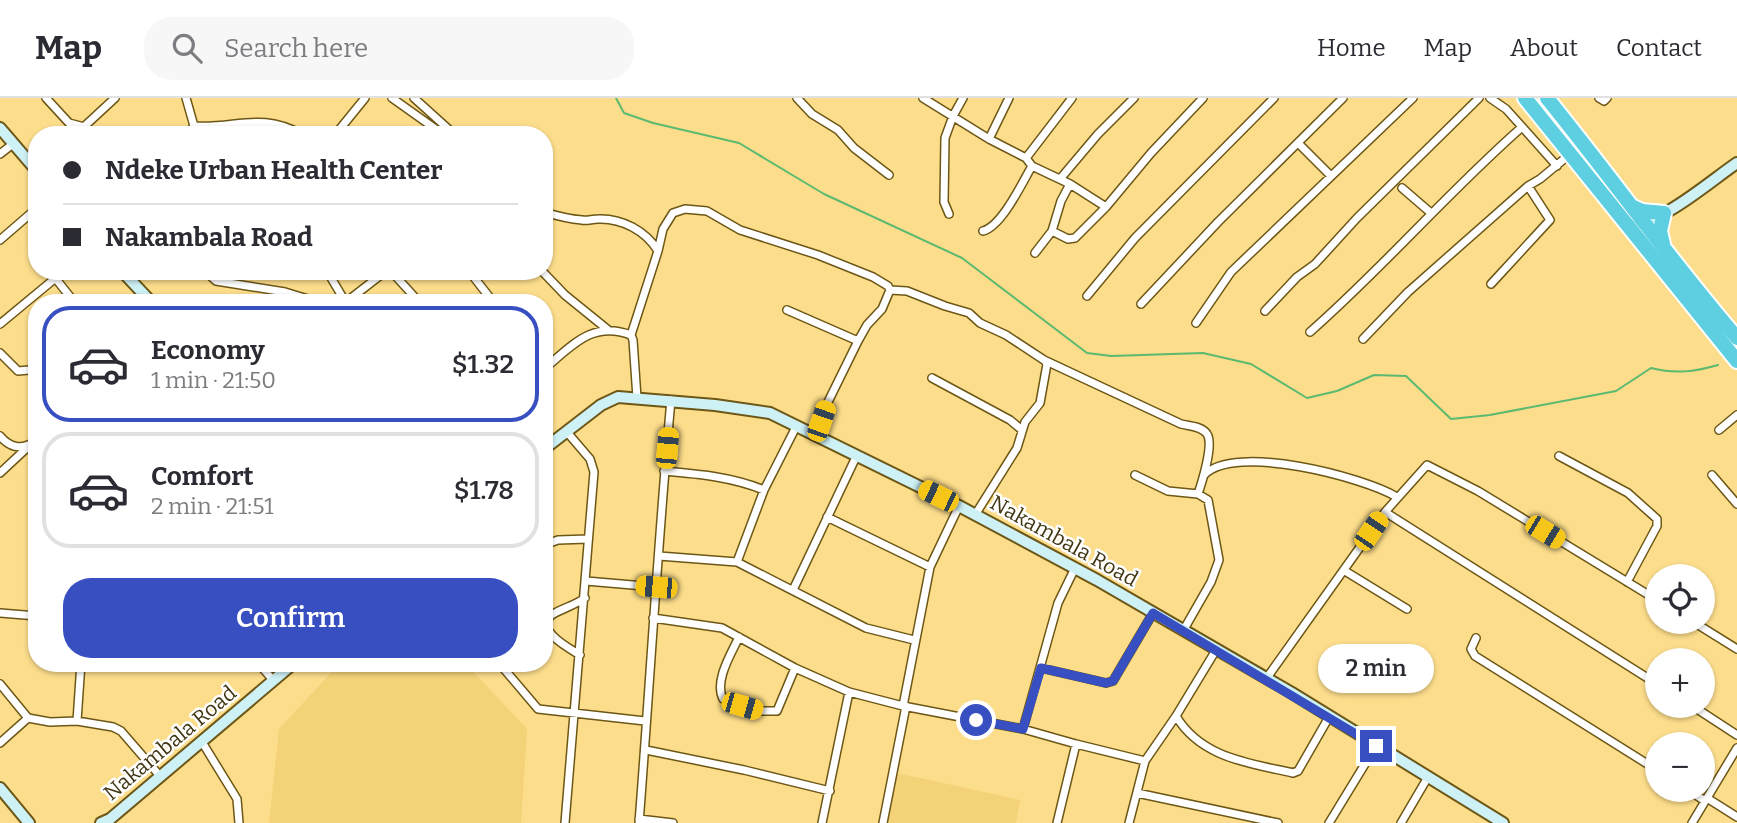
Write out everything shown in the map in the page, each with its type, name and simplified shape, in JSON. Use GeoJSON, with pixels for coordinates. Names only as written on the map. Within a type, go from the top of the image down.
{"type":"FeatureCollection","features":[{"type":"Feature","properties":{"kind":"highway"},"geometry":{"type":"LineString","coordinates":[[1525,98],[1737,361]]}},
{"type":"Feature","properties":{"kind":"highway"},"geometry":{"type":"LineString","coordinates":[[1547,98],[1737,338]]}},
{"type":"Feature","properties":{"kind":"highway"},"geometry":{"type":"LineString","coordinates":[[1633,206],[1653,214],[1664,213],[1660,231],[1664,249]]}},
{"type":"Feature","properties":{"kind":"main road"},"geometry":{"type":"LineString","coordinates":[[0,128],[28,160]]}},
{"type":"Feature","properties":{"kind":"main road"},"geometry":{"type":"LineString","coordinates":[[1629,225],[1647,223],[1737,163]]}},
{"type":"Feature","properties":{"kind":"main road"},"geometry":{"type":"LineString","coordinates":[[1642,243],[1647,223]]}},
{"type":"Feature","properties":{"kind":"main road"},"geometry":{"type":"LineString","coordinates":[[130,280],[144,294]]}},
{"type":"Feature","properties":{"kind":"main road","name":"Nakambala Road"},"geometry":{"type":"LineString","coordinates":[[553,442],[609,400],[618,397],[671,400],[770,413],[959,506],[1075,568],[1266,679],[1503,823]]}},
{"type":"Feature","properties":{"kind":"main road","name":"Nakambala Road"},"geometry":{"type":"LineString","coordinates":[[101,823],[110,819],[283,672]]}},
{"type":"Feature","properties":{"kind":"main road"},"geometry":{"type":"LineString","coordinates":[[0,788],[29,823]]}},
{"type":"Feature","properties":{"kind":"street"},"geometry":{"type":"LineString","coordinates":[[46,98],[69,123],[81,126]]}},
{"type":"Feature","properties":{"kind":"street"},"geometry":{"type":"LineString","coordinates":[[86,126],[115,98]]}},
{"type":"Feature","properties":{"kind":"street"},"geometry":{"type":"LineString","coordinates":[[186,98],[194,126]]}},
{"type":"Feature","properties":{"kind":"street"},"geometry":{"type":"LineString","coordinates":[[342,126],[365,98]]}},
{"type":"Feature","properties":{"kind":"street"},"geometry":{"type":"LineString","coordinates":[[392,98],[431,126]]}},
{"type":"Feature","properties":{"kind":"street"},"geometry":{"type":"LineString","coordinates":[[414,98],[445,126]]}},
{"type":"Feature","properties":{"kind":"street"},"geometry":{"type":"LineString","coordinates":[[797,98],[889,175]]}},
{"type":"Feature","properties":{"kind":"street"},"geometry":{"type":"LineString","coordinates":[[923,98],[937,102],[953,116],[989,139],[1026,158],[1032,166],[1070,184],[1107,207]]}},
{"type":"Feature","properties":{"kind":"street"},"geometry":{"type":"LineString","coordinates":[[949,214],[944,208],[945,138],[963,98]]}},
{"type":"Feature","properties":{"kind":"street"},"geometry":{"type":"LineString","coordinates":[[989,139],[1009,98]]}},
{"type":"Feature","properties":{"kind":"street"},"geometry":{"type":"LineString","coordinates":[[1026,158],[1072,98]]}},
{"type":"Feature","properties":{"kind":"street"},"geometry":{"type":"LineString","coordinates":[[1060,179],[1098,134],[1134,98]]}},
{"type":"Feature","properties":{"kind":"street"},"geometry":{"type":"LineString","coordinates":[[1052,231],[1072,239],[1107,207],[1203,98]]}},
{"type":"Feature","properties":{"kind":"street"},"geometry":{"type":"LineString","coordinates":[[1087,296],[1135,238],[1274,98]]}},
{"type":"Feature","properties":{"kind":"street"},"geometry":{"type":"LineString","coordinates":[[1141,304],[1218,222],[1343,98]]}},
{"type":"Feature","properties":{"kind":"street"},"geometry":{"type":"LineString","coordinates":[[1196,323],[1231,272],[1413,98]]}},
{"type":"Feature","properties":{"kind":"street"},"geometry":{"type":"LineString","coordinates":[[1265,311],[1479,98]]}},
{"type":"Feature","properties":{"kind":"street"},"geometry":{"type":"LineString","coordinates":[[1490,98],[1499,102],[1556,166]]}},
{"type":"Feature","properties":{"kind":"street"},"geometry":{"type":"LineString","coordinates":[[1599,98],[1604,101],[1607,98]]}},
{"type":"Feature","properties":{"kind":"street"},"geometry":{"type":"LineString","coordinates":[[220,126],[237,122],[258,122],[283,126]]}},
{"type":"Feature","properties":{"kind":"street"},"geometry":{"type":"LineString","coordinates":[[1310,332],[1351,296],[1522,127]]}},
{"type":"Feature","properties":{"kind":"street"},"geometry":{"type":"LineString","coordinates":[[0,155],[14,144]]}},
{"type":"Feature","properties":{"kind":"street"},"geometry":{"type":"LineString","coordinates":[[1298,144],[1331,176]]}},
{"type":"Feature","properties":{"kind":"street"},"geometry":{"type":"LineString","coordinates":[[1363,339],[1408,292],[1528,186],[1569,155]]}},
{"type":"Feature","properties":{"kind":"street"},"geometry":{"type":"LineString","coordinates":[[983,231],[993,226],[1006,209],[1032,166]]}},
{"type":"Feature","properties":{"kind":"street"},"geometry":{"type":"LineString","coordinates":[[1035,253],[1052,231],[1061,201],[1070,184]]}},
{"type":"Feature","properties":{"kind":"street"},"geometry":{"type":"LineString","coordinates":[[1491,284],[1550,220],[1528,186]]}},
{"type":"Feature","properties":{"kind":"street"},"geometry":{"type":"LineString","coordinates":[[1402,188],[1431,214]]}},
{"type":"Feature","properties":{"kind":"street"},"geometry":{"type":"LineString","coordinates":[[637,398],[631,335],[663,229],[673,213],[685,209],[707,211],[740,230],[818,255],[873,277],[890,290]]}},
{"type":"Feature","properties":{"kind":"street"},"geometry":{"type":"LineString","coordinates":[[553,215],[585,221],[599,219],[632,227],[647,235],[658,251]]}},
{"type":"Feature","properties":{"kind":"street"},"geometry":{"type":"LineString","coordinates":[[0,240],[28,216]]}},
{"type":"Feature","properties":{"kind":"street"},"geometry":{"type":"LineString","coordinates":[[37,294],[55,280]]}},
{"type":"Feature","properties":{"kind":"street"},"geometry":{"type":"LineString","coordinates":[[57,280],[68,294]]}},
{"type":"Feature","properties":{"kind":"street"},"geometry":{"type":"LineString","coordinates":[[215,280],[292,294]]}},
{"type":"Feature","properties":{"kind":"street"},"geometry":{"type":"LineString","coordinates":[[357,294],[376,280]]}},
{"type":"Feature","properties":{"kind":"street"},"geometry":{"type":"LineString","coordinates":[[397,280],[411,294]]}},
{"type":"Feature","properties":{"kind":"street"},"geometry":{"type":"LineString","coordinates":[[475,280],[487,294]]}},
{"type":"Feature","properties":{"kind":"street"},"geometry":{"type":"LineString","coordinates":[[550,280],[573,303],[608,330]]}},
{"type":"Feature","properties":{"kind":"street"},"geometry":{"type":"LineString","coordinates":[[816,435],[826,406],[858,341],[867,325],[882,309],[890,290]]}},
{"type":"Feature","properties":{"kind":"street"},"geometry":{"type":"LineString","coordinates":[[890,290],[907,291],[969,313],[979,323],[1006,335],[1044,360],[1166,417],[1201,429],[1208,435],[1209,441],[1198,494]]}},
{"type":"Feature","properties":{"kind":"street"},"geometry":{"type":"LineString","coordinates":[[0,324],[28,302]]}},
{"type":"Feature","properties":{"kind":"street"},"geometry":{"type":"LineString","coordinates":[[787,310],[858,341]]}},
{"type":"Feature","properties":{"kind":"street"},"geometry":{"type":"LineString","coordinates":[[553,358],[585,335],[608,330],[631,335]]}},
{"type":"Feature","properties":{"kind":"street"},"geometry":{"type":"LineString","coordinates":[[0,353],[18,371],[28,370]]}},
{"type":"Feature","properties":{"kind":"street"},"geometry":{"type":"LineString","coordinates":[[975,515],[1017,448],[1025,422],[1040,403],[1047,364],[1044,360]]}},
{"type":"Feature","properties":{"kind":"street"},"geometry":{"type":"LineString","coordinates":[[932,378],[1010,420],[1022,430]]}},
{"type":"Feature","properties":{"kind":"street"},"geometry":{"type":"LineString","coordinates":[[671,400],[639,821],[673,823]]}},
{"type":"Feature","properties":{"kind":"street"},"geometry":{"type":"LineString","coordinates":[[1719,430],[1737,415]]}},
{"type":"Feature","properties":{"kind":"street"},"geometry":{"type":"LineString","coordinates":[[737,562],[764,490],[797,425]]}},
{"type":"Feature","properties":{"kind":"street"},"geometry":{"type":"LineString","coordinates":[[565,823],[585,598],[593,465],[566,431]]}},
{"type":"Feature","properties":{"kind":"street"},"geometry":{"type":"LineString","coordinates":[[0,436],[14,447],[28,444]]}},
{"type":"Feature","properties":{"kind":"street"},"geometry":{"type":"LineString","coordinates":[[0,473],[28,447]]}},
{"type":"Feature","properties":{"kind":"street"},"geometry":{"type":"LineString","coordinates":[[1559,456],[1628,494],[1657,519],[1657,526],[1627,582]]}},
{"type":"Feature","properties":{"kind":"street"},"geometry":{"type":"LineString","coordinates":[[793,590],[856,457]]}},
{"type":"Feature","properties":{"kind":"street"},"geometry":{"type":"LineString","coordinates":[[1204,475],[1211,468],[1227,464],[1268,463],[1309,467],[1382,489],[1397,498]]}},
{"type":"Feature","properties":{"kind":"street"},"geometry":{"type":"LineString","coordinates":[[1266,679],[1385,512],[1424,467],[1431,465],[1645,593]]}},
{"type":"Feature","properties":{"kind":"street"},"geometry":{"type":"LineString","coordinates":[[664,471],[722,477],[764,490]]}},
{"type":"Feature","properties":{"kind":"street"},"geometry":{"type":"LineString","coordinates":[[1135,475],[1168,491],[1198,494],[1208,500],[1219,560],[1211,582],[1183,631]]}},
{"type":"Feature","properties":{"kind":"street"},"geometry":{"type":"LineString","coordinates":[[1712,475],[1737,504]]}},
{"type":"Feature","properties":{"kind":"street"},"geometry":{"type":"LineString","coordinates":[[883,823],[914,640],[930,567],[959,506]]}},
{"type":"Feature","properties":{"kind":"street"},"geometry":{"type":"LineString","coordinates":[[1385,512],[1645,676]]}},
{"type":"Feature","properties":{"kind":"street"},"geometry":{"type":"LineString","coordinates":[[827,517],[930,567]]}},
{"type":"Feature","properties":{"kind":"street"},"geometry":{"type":"LineString","coordinates":[[553,542],[587,539]]}},
{"type":"Feature","properties":{"kind":"street"},"geometry":{"type":"LineString","coordinates":[[659,556],[737,562],[866,628],[914,640]]}},
{"type":"Feature","properties":{"kind":"street"},"geometry":{"type":"LineString","coordinates":[[1023,729],[1058,603],[1075,568]]}},
{"type":"Feature","properties":{"kind":"street"},"geometry":{"type":"LineString","coordinates":[[1345,570],[1408,610]]}},
{"type":"Feature","properties":{"kind":"street"},"geometry":{"type":"LineString","coordinates":[[586,581],[656,587]]}},
{"type":"Feature","properties":{"kind":"street"},"geometry":{"type":"LineString","coordinates":[[553,615],[573,607],[585,598]]}},
{"type":"Feature","properties":{"kind":"street"},"geometry":{"type":"LineString","coordinates":[[0,613],[28,615]]}},
{"type":"Feature","properties":{"kind":"street"},"geometry":{"type":"LineString","coordinates":[[1041,668],[1106,683],[1113,681],[1153,613]]}},
{"type":"Feature","properties":{"kind":"street"},"geometry":{"type":"LineString","coordinates":[[653,618],[722,628],[795,668],[849,692],[904,706],[1023,729],[1145,761]]}},
{"type":"Feature","properties":{"kind":"street"},"geometry":{"type":"LineString","coordinates":[[1713,634],[1737,649]]}},
{"type":"Feature","properties":{"kind":"street"},"geometry":{"type":"LineString","coordinates":[[738,637],[724,672],[720,693],[723,699],[760,711],[777,711],[795,668]]}},
{"type":"Feature","properties":{"kind":"street"},"geometry":{"type":"LineString","coordinates":[[553,638],[580,655]]}},
{"type":"Feature","properties":{"kind":"street"},"geometry":{"type":"LineString","coordinates":[[1476,638],[1471,649],[1475,656],[1645,762]]}},
{"type":"Feature","properties":{"kind":"street"},"geometry":{"type":"LineString","coordinates":[[1129,823],[1145,761],[1216,650]]}},
{"type":"Feature","properties":{"kind":"street"},"geometry":{"type":"LineString","coordinates":[[77,721],[80,672]]}},
{"type":"Feature","properties":{"kind":"street"},"geometry":{"type":"LineString","coordinates":[[266,672],[273,680]]}},
{"type":"Feature","properties":{"kind":"street"},"geometry":{"type":"LineString","coordinates":[[506,672],[537,709],[645,721]]}},
{"type":"Feature","properties":{"kind":"street"},"geometry":{"type":"LineString","coordinates":[[0,684],[28,718],[50,722],[77,721],[113,727],[121,731],[160,776]]}},
{"type":"Feature","properties":{"kind":"street"},"geometry":{"type":"LineString","coordinates":[[822,823],[849,692]]}},
{"type":"Feature","properties":{"kind":"street"},"geometry":{"type":"LineString","coordinates":[[1176,716],[1189,735],[1228,758],[1293,773],[1298,771],[1329,717]]}},
{"type":"Feature","properties":{"kind":"street"},"geometry":{"type":"LineString","coordinates":[[0,743],[28,718]]}},
{"type":"Feature","properties":{"kind":"street"},"geometry":{"type":"LineString","coordinates":[[1711,718],[1737,735]]}},
{"type":"Feature","properties":{"kind":"street"},"geometry":{"type":"LineString","coordinates":[[202,742],[237,799],[239,823]]}},
{"type":"Feature","properties":{"kind":"street"},"geometry":{"type":"LineString","coordinates":[[1057,823],[1076,744]]}},
{"type":"Feature","properties":{"kind":"street"},"geometry":{"type":"LineString","coordinates":[[1329,823],[1376,746]]}},
{"type":"Feature","properties":{"kind":"street"},"geometry":{"type":"LineString","coordinates":[[1715,784],[1737,748]]}},
{"type":"Feature","properties":{"kind":"street"},"geometry":{"type":"LineString","coordinates":[[646,750],[830,791]]}},
{"type":"Feature","properties":{"kind":"street"},"geometry":{"type":"LineString","coordinates":[[1401,823],[1428,777]]}},
{"type":"Feature","properties":{"kind":"street"},"geometry":{"type":"LineString","coordinates":[[1137,793],[1238,819],[1278,823]]}},
{"type":"Feature","properties":{"kind":"street"},"geometry":{"type":"LineString","coordinates":[[1692,823],[1704,802]]}},
{"type":"Feature","properties":{"kind":"street"},"geometry":{"type":"LineString","coordinates":[[1711,802],[1737,817]]}},
{"type":"Feature","properties":{"kind":"shaded area"},"geometry":{"type":"Polygon","coordinates":[[[332,672],[473,672],[527,729],[521,823],[269,823],[279,729],[332,672]]]}},
{"type":"Feature","properties":{"kind":"shaded area"},"geometry":{"type":"Polygon","coordinates":[[[897,773],[1020,800],[1016,823],[887,823],[897,773]]]}},
{"type":"Feature","properties":{"kind":"waterway"},"geometry":{"type":"LineString","coordinates":[[616,98],[624,113],[653,123],[739,143],[824,194],[962,258],[1087,353],[1111,356],[1203,353],[1251,364],[1307,398],[1337,391],[1374,375],[1406,376],[1451,419],[1490,415],[1616,391],[1651,368],[1684,371],[1718,365]]}},
{"type":"Feature","properties":{"kind":"route"},"geometry":{"type":"LineString","coordinates":[[976,720],[1023,729],[1041,668],[1106,683],[1113,681],[1153,613],[1292,693],[1376,746]]}}]}
